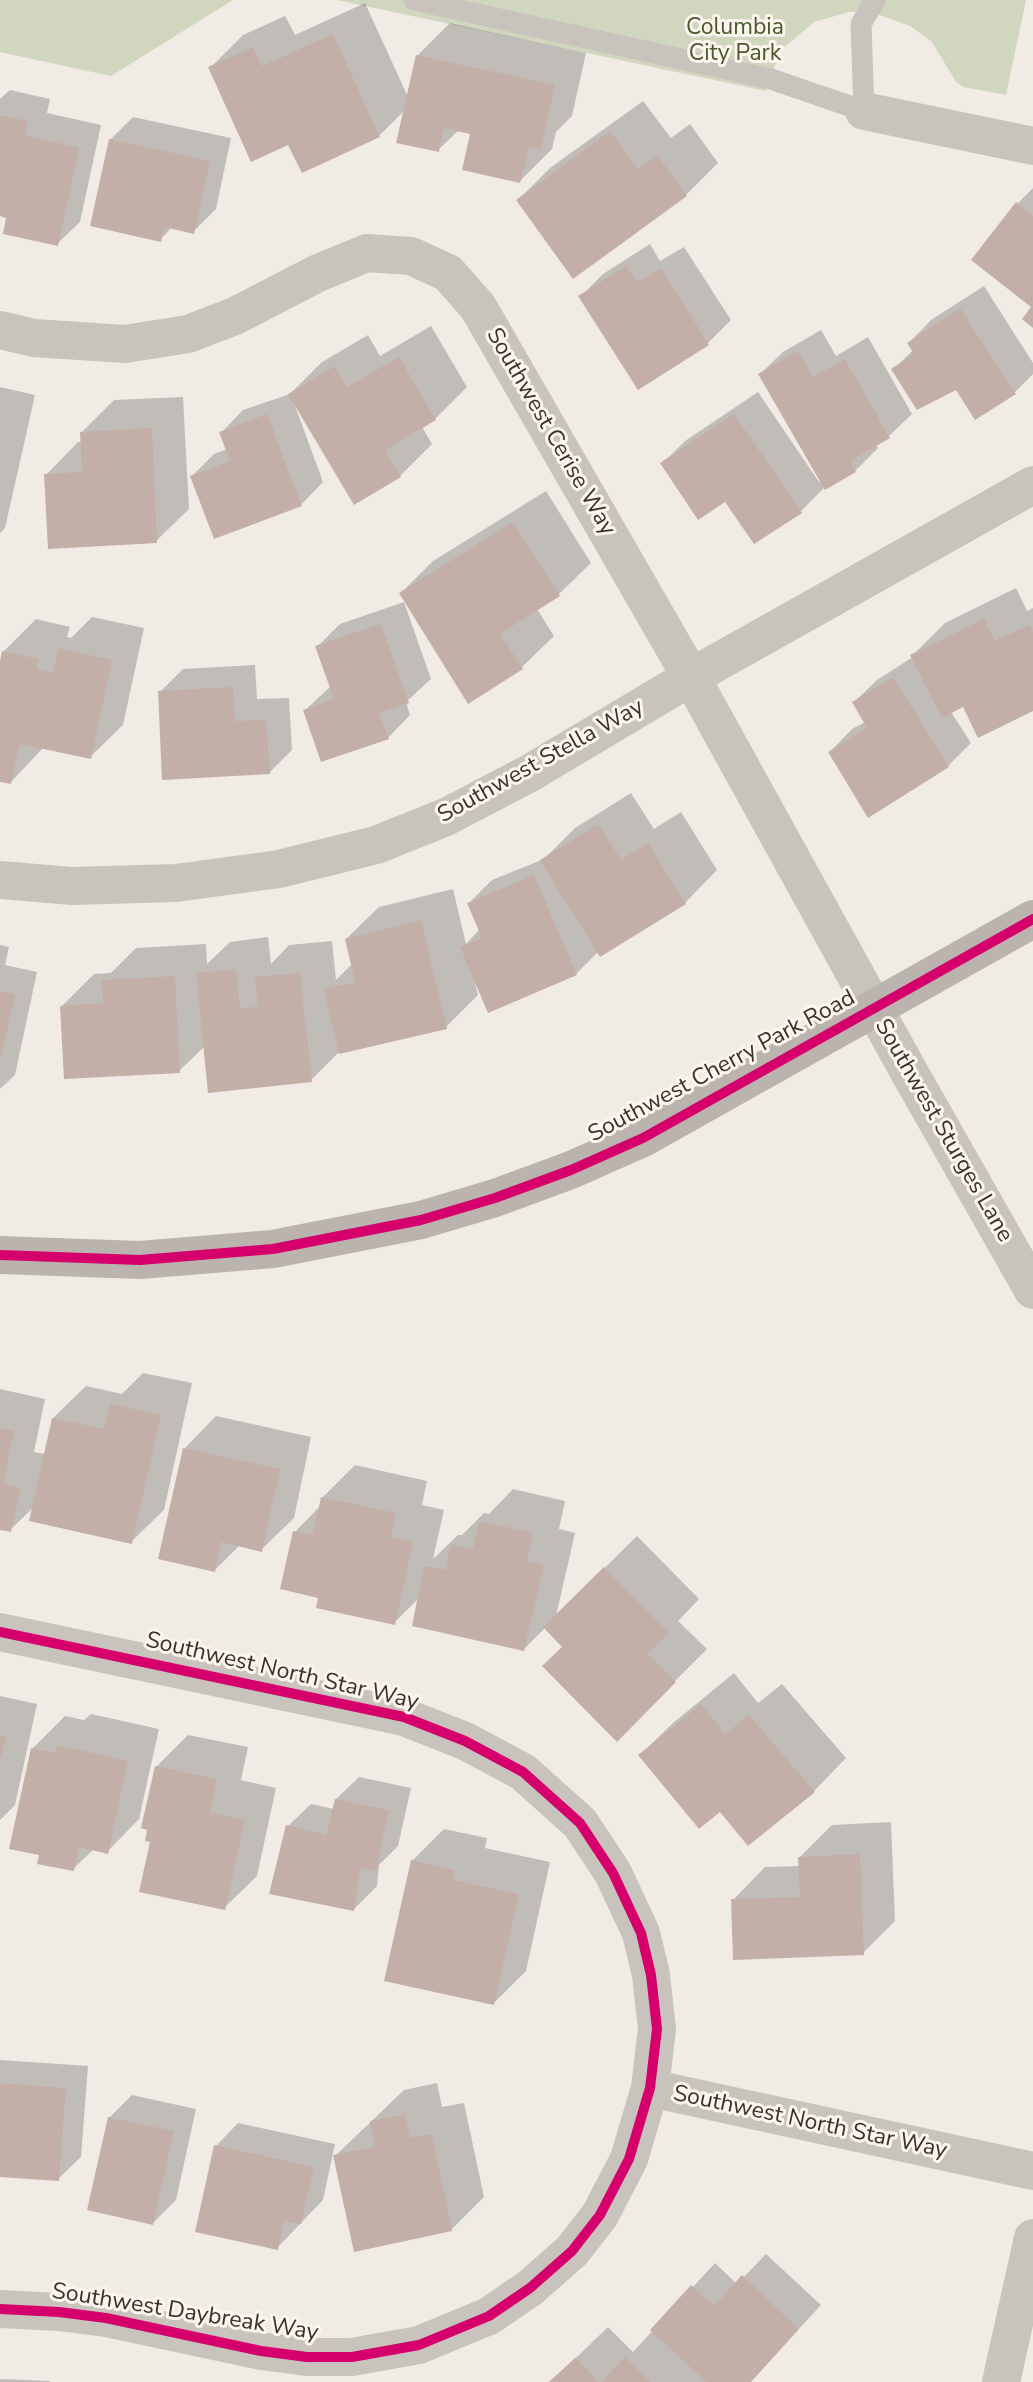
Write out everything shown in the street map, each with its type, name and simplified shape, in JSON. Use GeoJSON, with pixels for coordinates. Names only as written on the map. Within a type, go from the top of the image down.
{"type":"FeatureCollection","features":[{"type":"Feature","properties":{"kind":"main road","name":"Southwest Cherry Park Road"},"geometry":{"type":"LineString","coordinates":[[0,1255],[140,1260],[273,1249],[421,1220],[495,1198],[571,1170],[643,1138],[1033,919]]}},
{"type":"Feature","properties":{"kind":"street"},"geometry":{"type":"LineString","coordinates":[[864,111],[1033,146]]}},
{"type":"Feature","properties":{"kind":"street","name":"Southwest Cerise Way"},"geometry":{"type":"LineString","coordinates":[[0,330],[34,338],[125,344],[188,334],[235,316],[318,272],[367,253],[411,256],[448,273],[478,307],[691,677],[874,1009]]}},
{"type":"Feature","properties":{"kind":"street","name":"Southwest Stella Way"},"geometry":{"type":"LineString","coordinates":[[0,880],[72,886],[176,883],[279,869],[376,845],[446,817],[530,773],[691,677],[1033,485]]}},
{"type":"Feature","properties":{"kind":"street","name":"Southwest Sturges Lane"},"geometry":{"type":"LineString","coordinates":[[874,1009],[1033,1290]]}},
{"type":"Feature","properties":{"kind":"street","name":"Southwest North Star Way"},"geometry":{"type":"LineString","coordinates":[[0,1632],[404,1717],[465,1741],[523,1772],[580,1823],[613,1873],[641,1933],[651,1975],[657,2029],[650,2088],[1033,2171]]}},
{"type":"Feature","properties":{"kind":"street","name":"Southwest Daybreak Way"},"geometry":{"type":"LineString","coordinates":[[0,2309],[106,2318],[261,2351],[307,2357],[352,2357],[419,2345],[489,2316],[530,2288],[572,2251],[600,2215],[629,2160],[650,2088]]}},
{"type":"Feature","properties":{"kind":"street"},"geometry":{"type":"LineString","coordinates":[[1001,2382],[1033,2238]]}},
{"type":"Feature","properties":{"kind":"lane"},"geometry":{"type":"LineString","coordinates":[[414,0],[771,79],[864,111],[861,24],[875,0]]}},
{"type":"Feature","properties":{"kind":"green space"},"geometry":{"type":"Polygon","coordinates":[[[0,0],[233,0],[111,76],[0,52],[0,0]]]}},
{"type":"Feature","properties":{"kind":"green space","name":"Columbia City Park"},"geometry":{"type":"Polygon","coordinates":[[[337,0],[1026,0],[1006,95],[963,87],[956,82],[932,42],[910,26],[871,12],[849,12],[814,22],[780,51],[766,91],[337,0]]]}},
{"type":"Feature","properties":{"kind":"building"},"geometry":{"type":"Polygon","coordinates":[[[333,34],[380,137],[302,173],[288,145],[251,162],[208,67],[253,47],[262,66],[333,34]]]}},
{"type":"Feature","properties":{"kind":"building"},"geometry":{"type":"Polygon","coordinates":[[[416,55],[555,85],[541,150],[529,147],[520,183],[462,170],[470,134],[444,128],[439,152],[396,143],[416,55]]]}},
{"type":"Feature","properties":{"kind":"building"},"geometry":{"type":"Polygon","coordinates":[[[0,115],[28,121],[25,135],[79,148],[58,246],[3,234],[6,218],[0,216],[0,115]]]}},
{"type":"Feature","properties":{"kind":"building"},"geometry":{"type":"Polygon","coordinates":[[[610,131],[638,169],[657,155],[687,196],[573,279],[516,200],[610,131]]]}},
{"type":"Feature","properties":{"kind":"building"},"geometry":{"type":"Polygon","coordinates":[[[109,139],[210,161],[194,234],[164,227],[161,242],[90,226],[109,139]]]}},
{"type":"Feature","properties":{"kind":"building"},"geometry":{"type":"Polygon","coordinates":[[[1016,202],[1033,216],[1033,328],[1022,319],[1031,307],[971,260],[1016,202]]]}},
{"type":"Feature","properties":{"kind":"building"},"geometry":{"type":"Polygon","coordinates":[[[626,266],[637,282],[661,268],[709,345],[638,390],[578,296],[626,266]]]}},
{"type":"Feature","properties":{"kind":"building"},"geometry":{"type":"Polygon","coordinates":[[[960,308],[1016,394],[975,420],[956,390],[917,410],[891,369],[914,354],[907,343],[960,308]]]}},
{"type":"Feature","properties":{"kind":"building"},"geometry":{"type":"Polygon","coordinates":[[[798,351],[813,377],[845,359],[890,438],[850,461],[856,472],[825,490],[758,374],[798,351]]]}},
{"type":"Feature","properties":{"kind":"building"},"geometry":{"type":"Polygon","coordinates":[[[399,357],[436,420],[385,450],[401,477],[354,505],[288,394],[335,366],[347,387],[399,357]]]}},
{"type":"Feature","properties":{"kind":"building"},"geometry":{"type":"Polygon","coordinates":[[[267,414],[302,506],[214,539],[190,476],[230,461],[219,432],[267,414]]]}},
{"type":"Feature","properties":{"kind":"building"},"geometry":{"type":"Polygon","coordinates":[[[734,414],[802,513],[754,544],[725,502],[698,520],[660,463],[734,414]]]}},
{"type":"Feature","properties":{"kind":"building"},"geometry":{"type":"Polygon","coordinates":[[[152,428],[157,543],[48,549],[44,474],[82,472],[80,432],[152,428]]]}},
{"type":"Feature","properties":{"kind":"building"},"geometry":{"type":"Polygon","coordinates":[[[513,522],[560,596],[500,634],[523,669],[468,704],[399,593],[513,522]]]}},
{"type":"Feature","properties":{"kind":"building"},"geometry":{"type":"Polygon","coordinates":[[[984,619],[995,641],[1029,625],[1033,632],[1033,711],[978,738],[963,707],[942,718],[910,655],[984,619]]]}},
{"type":"Feature","properties":{"kind":"building"},"geometry":{"type":"Polygon","coordinates":[[[381,624],[409,703],[379,713],[389,739],[321,762],[303,710],[334,699],[315,646],[381,624]]]}},
{"type":"Feature","properties":{"kind":"building"},"geometry":{"type":"Polygon","coordinates":[[[58,648],[112,660],[91,759],[20,744],[11,784],[0,782],[2,651],[39,659],[36,669],[53,673],[58,648]]]}},
{"type":"Feature","properties":{"kind":"building"},"geometry":{"type":"Polygon","coordinates":[[[893,677],[949,767],[868,818],[828,752],[867,728],[852,702],[893,677]]]}},
{"type":"Feature","properties":{"kind":"building"},"geometry":{"type":"Polygon","coordinates":[[[233,687],[235,721],[266,720],[270,774],[162,780],[158,691],[233,687]]]}},
{"type":"Feature","properties":{"kind":"building"},"geometry":{"type":"Polygon","coordinates":[[[598,824],[621,860],[648,843],[686,904],[600,957],[540,860],[598,824]]]}},
{"type":"Feature","properties":{"kind":"building"},"geometry":{"type":"Polygon","coordinates":[[[534,875],[577,975],[488,1013],[460,947],[482,938],[467,903],[534,875]]]}},
{"type":"Feature","properties":{"kind":"building"},"geometry":{"type":"Polygon","coordinates":[[[421,920],[447,1029],[339,1054],[324,989],[355,982],[345,939],[421,920]]]}},
{"type":"Feature","properties":{"kind":"building"},"geometry":{"type":"Polygon","coordinates":[[[236,969],[240,1008],[258,1007],[255,977],[300,973],[312,1082],[208,1093],[196,973],[236,969]]]}},
{"type":"Feature","properties":{"kind":"building"},"geometry":{"type":"Polygon","coordinates":[[[175,976],[180,1073],[64,1079],[60,1006],[103,1003],[102,980],[175,976]]]}},
{"type":"Feature","properties":{"kind":"building"},"geometry":{"type":"Polygon","coordinates":[[[0,991],[15,994],[1,1059],[0,1059],[0,991]]]}},
{"type":"Feature","properties":{"kind":"building"},"geometry":{"type":"Polygon","coordinates":[[[110,1404],[161,1415],[132,1544],[29,1521],[52,1418],[104,1429],[110,1404]]]}},
{"type":"Feature","properties":{"kind":"building"},"geometry":{"type":"Polygon","coordinates":[[[0,1428],[14,1431],[3,1484],[21,1488],[11,1532],[0,1530],[0,1428]]]}},
{"type":"Feature","properties":{"kind":"building"},"geometry":{"type":"Polygon","coordinates":[[[183,1448],[280,1469],[262,1552],[221,1542],[215,1572],[158,1559],[183,1448]]]}},
{"type":"Feature","properties":{"kind":"building"},"geometry":{"type":"Polygon","coordinates":[[[321,1497],[396,1513],[391,1537],[413,1542],[395,1625],[316,1608],[318,1598],[280,1589],[293,1531],[313,1535],[321,1497]]]}},
{"type":"Feature","properties":{"kind":"building"},"geometry":{"type":"Polygon","coordinates":[[[479,1521],[533,1533],[527,1561],[544,1565],[524,1651],[412,1626],[424,1566],[445,1570],[451,1544],[473,1549],[479,1521]]]}},
{"type":"Feature","properties":{"kind":"building"},"geometry":{"type":"Polygon","coordinates":[[[604,1567],[669,1633],[647,1654],[676,1682],[617,1742],[542,1666],[562,1647],[543,1627],[604,1567]]]}},
{"type":"Feature","properties":{"kind":"building"},"geometry":{"type":"Polygon","coordinates":[[[701,1704],[725,1734],[749,1715],[815,1792],[748,1846],[720,1812],[699,1829],[638,1755],[701,1704]]]}},
{"type":"Feature","properties":{"kind":"building"},"geometry":{"type":"Polygon","coordinates":[[[0,1735],[6,1736],[1,1759],[0,1759],[0,1735]]]}},
{"type":"Feature","properties":{"kind":"building"},"geometry":{"type":"Polygon","coordinates":[[[57,1745],[128,1761],[108,1854],[79,1847],[74,1871],[37,1864],[39,1855],[9,1849],[31,1748],[55,1753],[57,1745]]]}},
{"type":"Feature","properties":{"kind":"building"},"geometry":{"type":"Polygon","coordinates":[[[155,1766],[217,1779],[210,1812],[245,1820],[225,1910],[139,1892],[150,1842],[145,1841],[147,1830],[141,1828],[155,1766]]]}},
{"type":"Feature","properties":{"kind":"building"},"geometry":{"type":"Polygon","coordinates":[[[335,1799],[389,1810],[376,1871],[360,1868],[354,1911],[269,1894],[286,1825],[326,1835],[335,1799]]]}},
{"type":"Feature","properties":{"kind":"building"},"geometry":{"type":"Polygon","coordinates":[[[860,1854],[864,1955],[733,1960],[731,1899],[800,1897],[798,1857],[860,1854]]]}},
{"type":"Feature","properties":{"kind":"building"},"geometry":{"type":"Polygon","coordinates":[[[411,1860],[455,1870],[453,1880],[519,1894],[494,2005],[384,1981],[411,1860]]]}},
{"type":"Feature","properties":{"kind":"building"},"geometry":{"type":"Polygon","coordinates":[[[0,2083],[66,2088],[59,2181],[0,2177],[0,2083]]]}},
{"type":"Feature","properties":{"kind":"building"},"geometry":{"type":"Polygon","coordinates":[[[405,2114],[410,2138],[432,2134],[452,2231],[354,2252],[333,2155],[375,2147],[370,2121],[405,2114]]]}},
{"type":"Feature","properties":{"kind":"building"},"geometry":{"type":"Polygon","coordinates":[[[108,2117],[174,2131],[153,2225],[87,2210],[108,2117]]]}},
{"type":"Feature","properties":{"kind":"building"},"geometry":{"type":"Polygon","coordinates":[[[214,2145],[314,2167],[301,2224],[284,2221],[278,2250],[195,2232],[214,2145]]]}},
{"type":"Feature","properties":{"kind":"building"},"geometry":{"type":"Polygon","coordinates":[[[742,2275],[799,2329],[751,2382],[706,2382],[650,2330],[691,2285],[714,2306],[742,2275]]]}},
{"type":"Feature","properties":{"kind":"building"},"geometry":{"type":"Polygon","coordinates":[[[626,2357],[650,2382],[601,2382],[626,2357]]]}},
{"type":"Feature","properties":{"kind":"building"},"geometry":{"type":"Polygon","coordinates":[[[575,2358],[599,2382],[549,2382],[575,2358]]]}},
{"type":"Feature","properties":{"kind":"cycle path"},"geometry":{"type":"LineString","coordinates":[[0,1255],[140,1260],[273,1249],[421,1220],[495,1198],[571,1170],[643,1138],[1033,919]]}},
{"type":"Feature","properties":{"kind":"cycle path"},"geometry":{"type":"LineString","coordinates":[[0,1632],[404,1717],[465,1741],[523,1772],[580,1823],[613,1873],[641,1933],[651,1975],[657,2029],[650,2088],[629,2159],[600,2215],[572,2251],[530,2288],[489,2316],[419,2345],[352,2357],[307,2357],[261,2351],[106,2318],[0,2309]]}}]}
